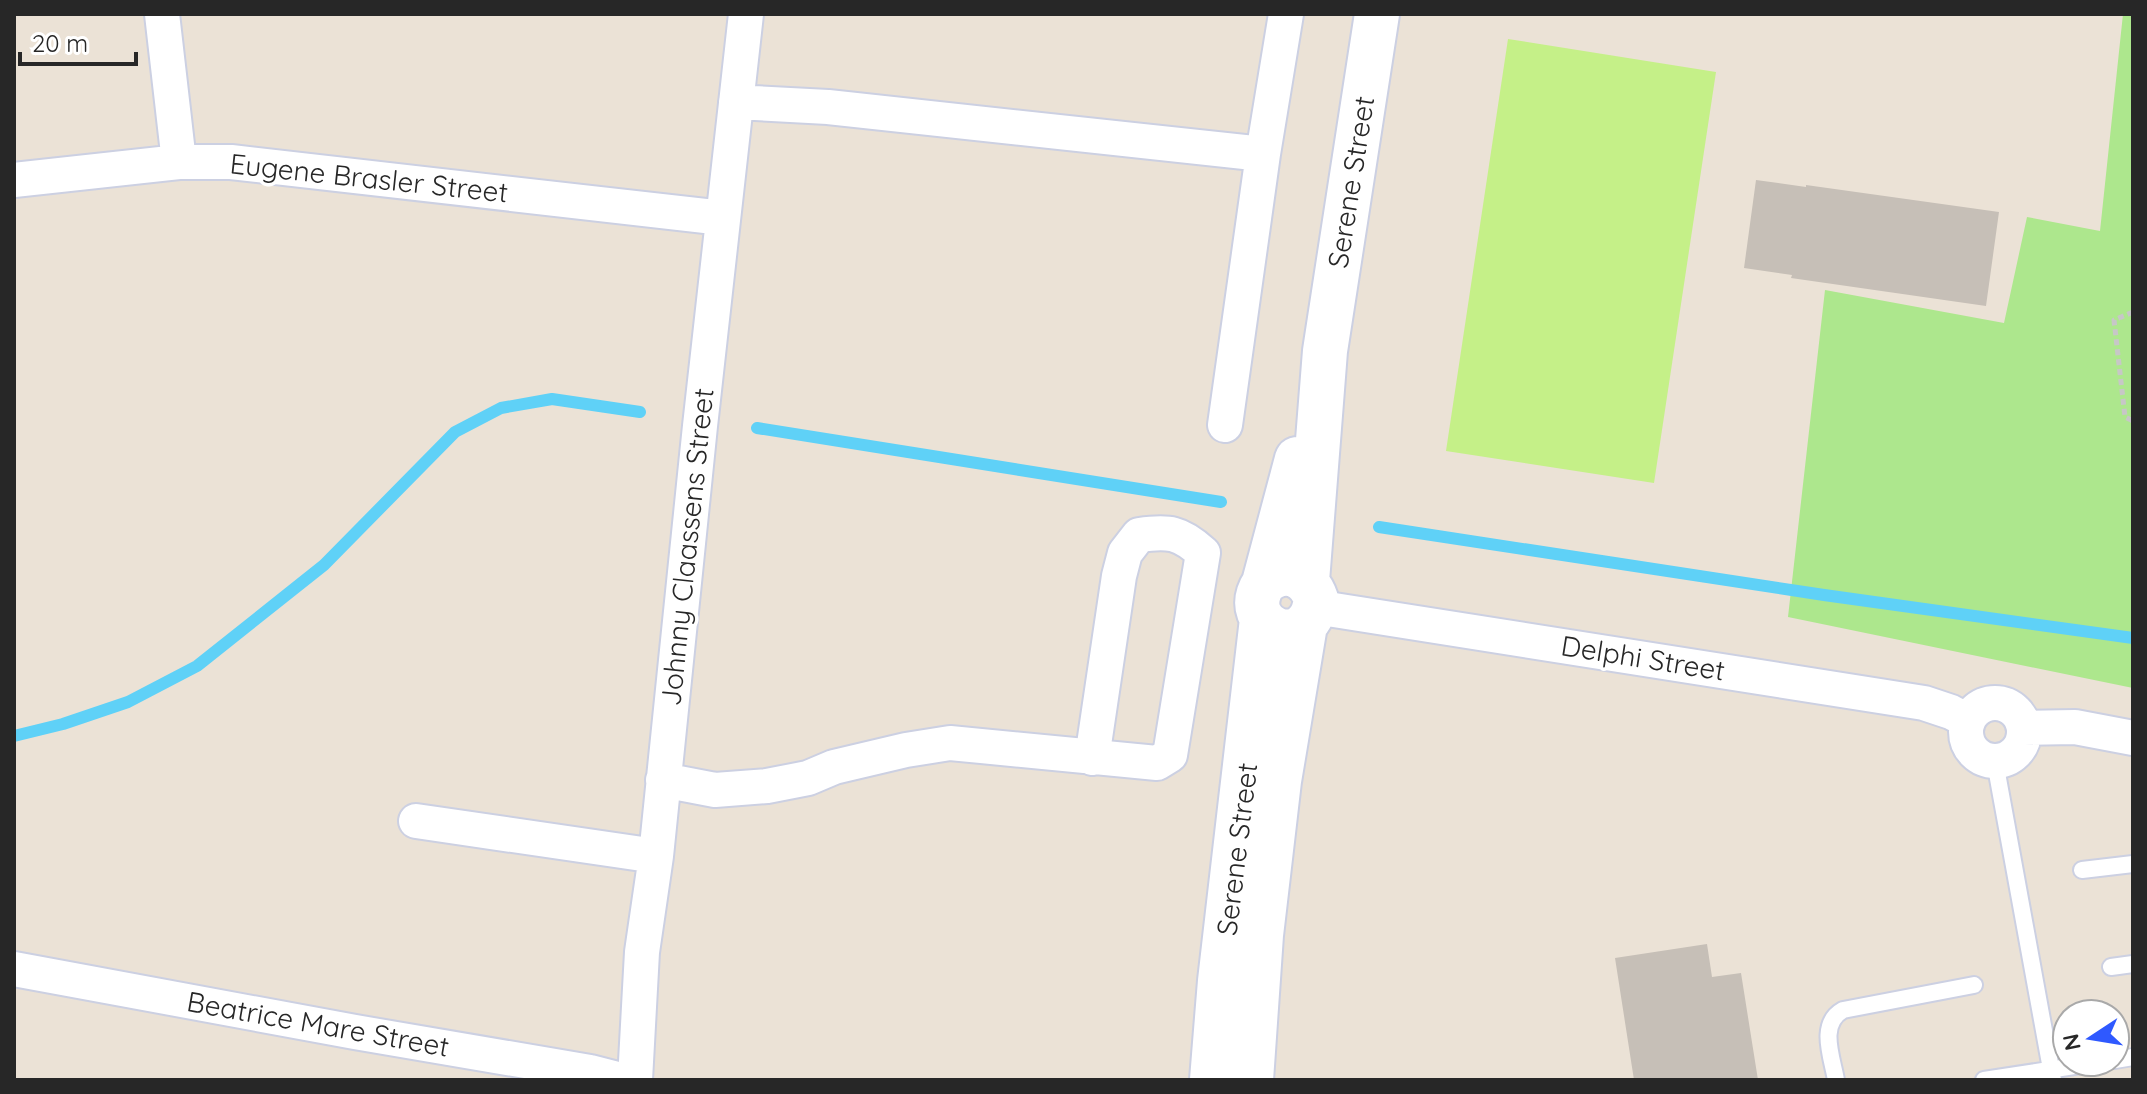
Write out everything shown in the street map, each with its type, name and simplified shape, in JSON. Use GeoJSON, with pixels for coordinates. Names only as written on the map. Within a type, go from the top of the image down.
{"type":"FeatureCollection","features":[{"type":"Feature","properties":{"kind":"street"},"geometry":{"type":"LineString","coordinates":[[162,14],[179,162]]}},
{"type":"Feature","properties":{"kind":"street","name":"Johnny Claassens Street"},"geometry":{"type":"LineString","coordinates":[[635,1080],[639,990],[746,14]]}},
{"type":"Feature","properties":{"kind":"street"},"geometry":{"type":"LineString","coordinates":[[1225,425],[1286,14]]}},
{"type":"Feature","properties":{"kind":"street","name":"Serene Street"},"geometry":{"type":"LineString","coordinates":[[1212,1080],[1220,981],[1243,805],[1263,601],[1325,351],[1377,14]]}},
{"type":"Feature","properties":{"kind":"street"},"geometry":{"type":"LineString","coordinates":[[736,102],[828,107],[1263,154]]}},
{"type":"Feature","properties":{"kind":"street","name":"Eugene Brasler Street"},"geometry":{"type":"LineString","coordinates":[[14,180],[179,162],[231,162],[723,218]]}},
{"type":"Feature","properties":{"kind":"street","name":"Serene Street"},"geometry":{"type":"LineString","coordinates":[[1251,1080],[1261,935],[1279,781],[1309,605],[1325,351]]}},
{"type":"Feature","properties":{"kind":"street"},"geometry":{"type":"LineString","coordinates":[[663,780],[715,790],[767,786],[808,778],[834,767],[891,753],[950,743],[1092,758],[1157,763],[1170,755],[1203,553],[1187,538],[1165,532],[1139,535],[1125,553],[1092,758]]}},
{"type":"Feature","properties":{"kind":"street"},"geometry":{"type":"LineString","coordinates":[[1263,601],[1269,626],[1287,633],[1309,605]]}},
{"type":"Feature","properties":{"kind":"street","name":"Delphi Street"},"geometry":{"type":"LineString","coordinates":[[1309,605],[1924,703],[1968,721]]}},
{"type":"Feature","properties":{"kind":"street"},"geometry":{"type":"LineString","coordinates":[[1998,702],[2016,711],[2024,728],[2020,747],[2005,760],[1986,760],[1970,749],[1965,730],[1968,721],[1972,712],[1980,706],[1998,702]]}},
{"type":"Feature","properties":{"kind":"street"},"geometry":{"type":"LineString","coordinates":[[2024,728],[2075,727],[2133,738]]}},
{"type":"Feature","properties":{"kind":"street"},"geometry":{"type":"LineString","coordinates":[[416,821],[656,856]]}},
{"type":"Feature","properties":{"kind":"street","name":"Beatrice Mare Street"},"geometry":{"type":"LineString","coordinates":[[14,969],[621,1080]]}},
{"type":"Feature","properties":{"kind":"lane"},"geometry":{"type":"LineString","coordinates":[[1995,762],[2051,1070]]}},
{"type":"Feature","properties":{"kind":"lane"},"geometry":{"type":"LineString","coordinates":[[2082,870],[2133,864]]}},
{"type":"Feature","properties":{"kind":"lane"},"geometry":{"type":"LineString","coordinates":[[2111,967],[2133,964]]}},
{"type":"Feature","properties":{"kind":"lane"},"geometry":{"type":"LineString","coordinates":[[1836,1080],[1828,1026],[1834,1015],[1843,1010],[1974,985]]}},
{"type":"Feature","properties":{"kind":"lane"},"geometry":{"type":"LineString","coordinates":[[1984,1080],[2051,1075]]}},
{"type":"Feature","properties":{"kind":"path"},"geometry":{"type":"LineString","coordinates":[[2133,312],[2114,320],[2125,417],[2133,421]]}},
{"type":"Feature","properties":{"kind":"green space"},"geometry":{"type":"Polygon","coordinates":[[[2123,14],[2133,14],[2133,688],[1788,617],[1825,290],[2004,323],[2027,217],[2100,231],[2123,14]]]}},
{"type":"Feature","properties":{"kind":"green space"},"geometry":{"type":"Polygon","coordinates":[[[1508,39],[1716,72],[1654,483],[1446,451],[1508,39]]]}},
{"type":"Feature","properties":{"kind":"building"},"geometry":{"type":"Polygon","coordinates":[[[1756,180],[1999,212],[1986,306],[1791,278],[1792,275],[1744,268],[1756,180]]]}},
{"type":"Feature","properties":{"kind":"building"},"geometry":{"type":"Polygon","coordinates":[[[1707,944],[1712,977],[1741,973],[1758,1080],[1634,1080],[1615,958],[1707,944]]]}},
{"type":"Feature","properties":{"kind":"waterway"},"geometry":{"type":"LineString","coordinates":[[14,736],[63,724],[128,702],[197,666],[324,565],[455,432],[501,408],[552,399],[640,412]]}},
{"type":"Feature","properties":{"kind":"waterway"},"geometry":{"type":"LineString","coordinates":[[757,428],[1221,502]]}},
{"type":"Feature","properties":{"kind":"waterway"},"geometry":{"type":"LineString","coordinates":[[1379,527],[1824,595],[2133,638]]}}]}
